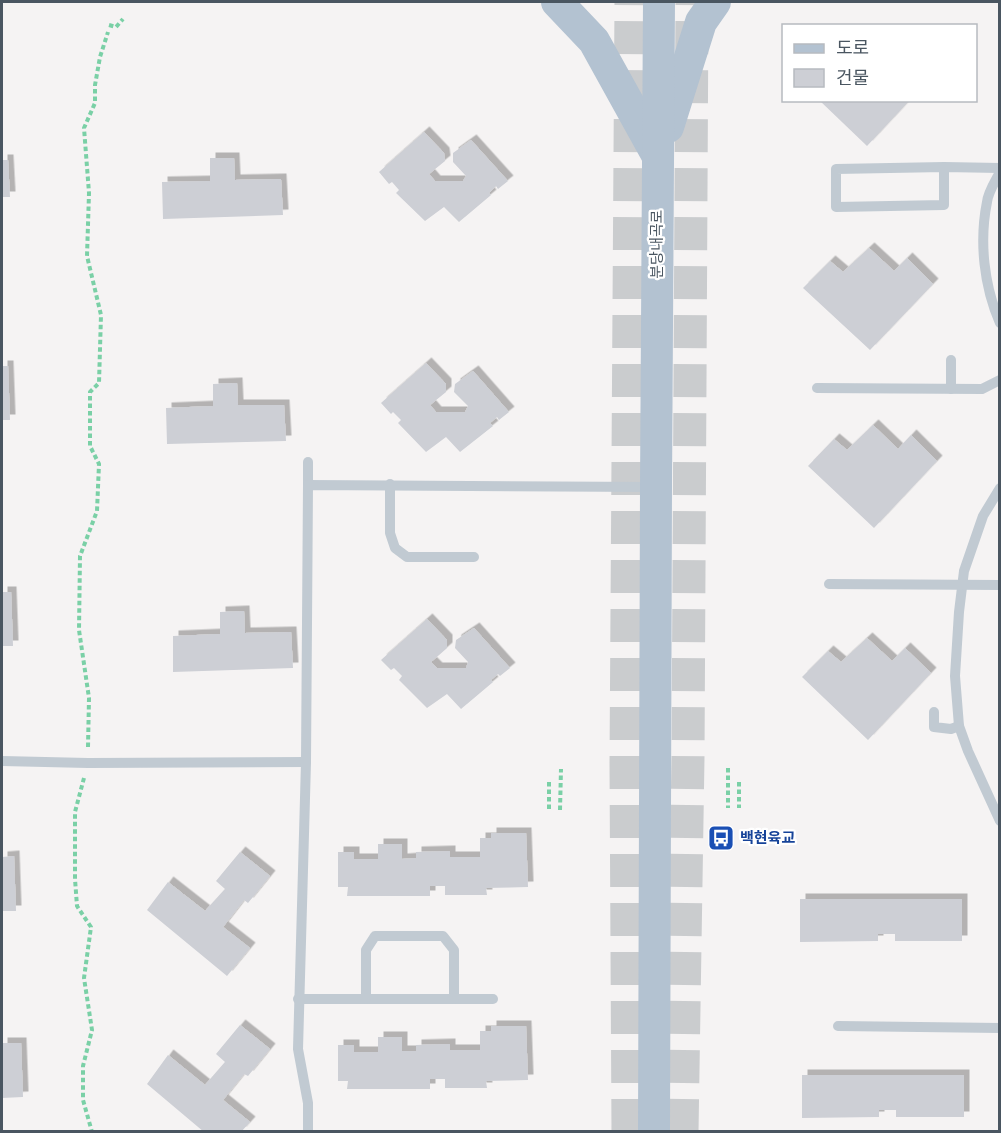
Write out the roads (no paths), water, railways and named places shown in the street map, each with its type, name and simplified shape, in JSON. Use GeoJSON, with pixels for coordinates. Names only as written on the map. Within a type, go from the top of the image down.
{"type":"FeatureCollection","features":[{"type":"Feature","properties":{"kind":"main road"},"geometry":{"type":"LineString","coordinates":[[557,2],[594,40],[658,157]]}},
{"type":"Feature","properties":{"kind":"main road","name":"분당내곡로"},"geometry":{"type":"LineString","coordinates":[[654,1130],[659,2]]}},
{"type":"Feature","properties":{"kind":"main road"},"geometry":{"type":"LineString","coordinates":[[658,157],[701,22],[715,2]]}},
{"type":"Feature","properties":{"kind":"lane"},"geometry":{"type":"LineString","coordinates":[[944,167],[944,205],[836,207],[836,169],[944,167],[999,170],[987,201],[983,237],[985,272],[999,323]]}},
{"type":"Feature","properties":{"kind":"lane"},"geometry":{"type":"LineString","coordinates":[[951,360],[951,389]]}},
{"type":"Feature","properties":{"kind":"lane"},"geometry":{"type":"LineString","coordinates":[[817,388],[982,389],[999,380]]}},
{"type":"Feature","properties":{"kind":"lane"},"geometry":{"type":"LineString","coordinates":[[308,462],[306,762],[298,999],[298,1049],[308,1104],[308,1131]]}},
{"type":"Feature","properties":{"kind":"lane"},"geometry":{"type":"LineString","coordinates":[[390,484],[390,533],[395,548],[407,557],[474,557]]}},
{"type":"Feature","properties":{"kind":"lane"},"geometry":{"type":"LineString","coordinates":[[308,485],[656,487]]}},
{"type":"Feature","properties":{"kind":"lane"},"geometry":{"type":"LineString","coordinates":[[999,488],[982,516],[964,571],[958,612],[955,676],[958,726],[999,821]]}},
{"type":"Feature","properties":{"kind":"lane"},"geometry":{"type":"LineString","coordinates":[[829,584],[999,585]]}},
{"type":"Feature","properties":{"kind":"lane"},"geometry":{"type":"LineString","coordinates":[[934,712],[934,727],[951,729],[958,726]]}},
{"type":"Feature","properties":{"kind":"lane"},"geometry":{"type":"LineString","coordinates":[[2,761],[306,762]]}},
{"type":"Feature","properties":{"kind":"lane"},"geometry":{"type":"LineString","coordinates":[[366,999],[366,950],[375,936],[443,936],[454,950],[454,999]]}},
{"type":"Feature","properties":{"kind":"lane"},"geometry":{"type":"LineString","coordinates":[[298,999],[493,999]]}},
{"type":"Feature","properties":{"kind":"lane"},"geometry":{"type":"LineString","coordinates":[[838,1026],[999,1028]]}},
{"type":"Feature","properties":{"kind":"tunnel"},"geometry":{"type":"LineString","coordinates":[[628,1132],[626,763],[631,2]]}},
{"type":"Feature","properties":{"kind":"tunnel"},"geometry":{"type":"LineString","coordinates":[[682,1132],[688,757],[692,2]]}},
{"type":"Feature","properties":{"kind":"place","name":"백현육교"},"geometry":{"type":"Point","coordinates":[721,838]}}]}
